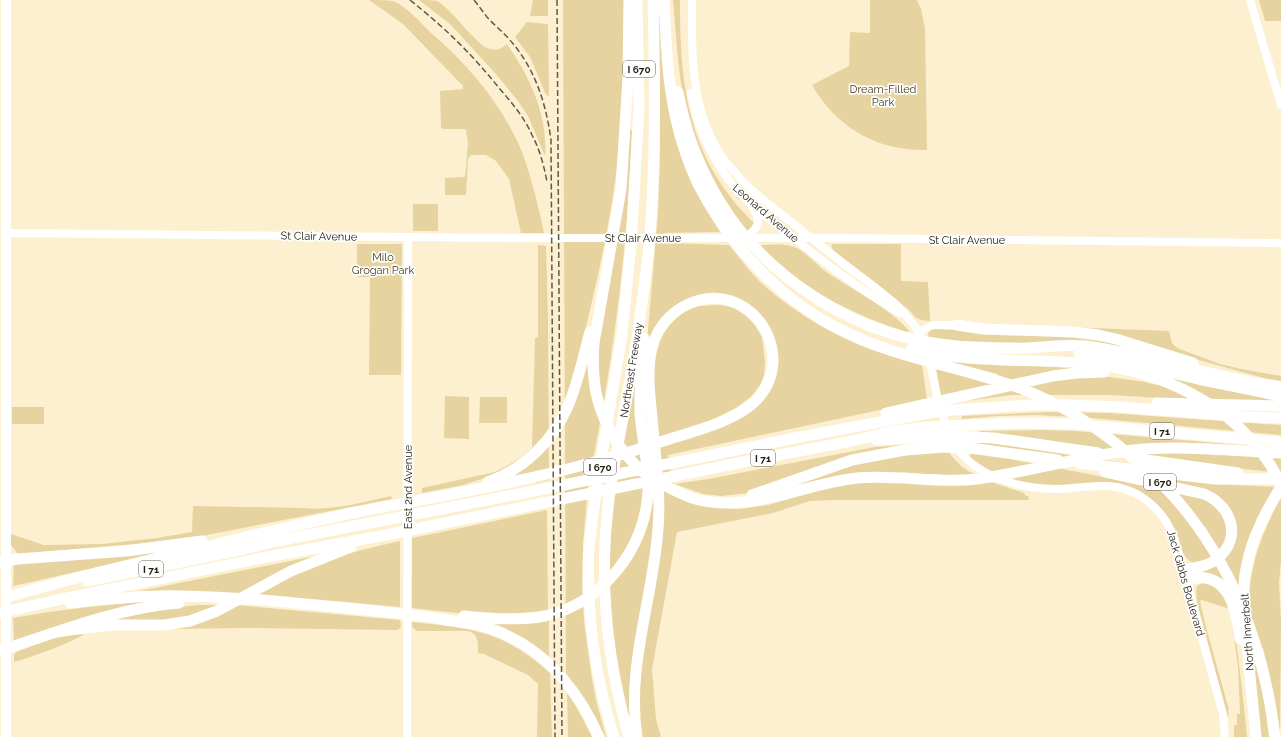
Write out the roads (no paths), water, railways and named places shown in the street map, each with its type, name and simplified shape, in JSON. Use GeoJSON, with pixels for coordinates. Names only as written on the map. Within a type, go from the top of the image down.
{"type":"FeatureCollection","features":[{"type":"Feature","properties":{"kind":"highway"},"geometry":{"type":"LineString","coordinates":[[630,0],[628,78],[623,166],[594,343],[593,360],[595,387],[601,409],[611,432],[642,471],[655,480],[680,493],[707,501],[735,503],[765,500],[839,481],[857,478],[951,480],[976,479],[1108,453],[1133,450],[1180,447],[1281,453]]}},
{"type":"Feature","properties":{"kind":"highway","name":"Northeast Freeway"},"geometry":{"type":"LineString","coordinates":[[614,737],[601,689],[595,654],[589,580],[589,547],[599,473],[622,334],[631,245],[639,108],[637,0]]}},
{"type":"Feature","properties":{"kind":"highway","name":"Northeast Freeway"},"geometry":{"type":"LineString","coordinates":[[629,737],[620,704],[611,660],[604,566],[608,505],[636,346],[651,221],[654,121],[653,0]]}},
{"type":"Feature","properties":{"kind":"highway","name":"I 670"},"geometry":{"type":"LineString","coordinates":[[664,0],[669,74],[676,120],[683,147],[691,170],[712,210],[724,227],[741,243],[768,278],[831,326],[856,338],[884,348],[916,354],[939,354],[994,379],[1045,399],[1089,423],[1124,449],[1162,484],[1191,518],[1223,566],[1243,608],[1258,651],[1269,693],[1275,737]]}},
{"type":"Feature","properties":{"kind":"highway"},"geometry":{"type":"LineString","coordinates":[[668,0],[677,87],[681,107],[700,165],[709,184],[738,228],[757,249],[791,280],[825,303],[867,324],[914,335],[939,354],[964,357],[1093,364],[1123,369],[1171,384],[1193,394],[1216,408],[1234,422],[1262,452],[1280,482]]}},
{"type":"Feature","properties":{"kind":"highway"},"geometry":{"type":"LineString","coordinates":[[414,614],[438,613],[505,619],[552,614],[579,603],[600,588],[627,558],[640,531],[647,497],[648,477],[642,427],[640,391],[649,272],[651,221]]}},
{"type":"Feature","properties":{"kind":"highway"},"geometry":{"type":"LineString","coordinates":[[454,493],[498,478],[522,465],[550,438],[559,424],[574,392],[604,286]]}},
{"type":"Feature","properties":{"kind":"highway"},"geometry":{"type":"LineString","coordinates":[[5,597],[74,577],[262,532],[580,467],[666,440],[713,425],[742,412],[754,403],[766,387],[773,363],[767,333],[758,320],[744,308],[727,300],[704,299],[691,302],[679,308],[662,325],[653,343],[649,364],[649,376],[659,502],[656,554],[635,678],[634,714],[637,737]]}},
{"type":"Feature","properties":{"kind":"highway"},"geometry":{"type":"LineString","coordinates":[[958,325],[983,329],[1074,332],[1098,335],[1143,347],[1254,383]]}},
{"type":"Feature","properties":{"kind":"highway"},"geometry":{"type":"LineString","coordinates":[[939,354],[968,348],[1028,348],[1069,345],[1100,348],[1254,383],[1281,387]]}},
{"type":"Feature","properties":{"kind":"highway"},"geometry":{"type":"LineString","coordinates":[[1028,348],[1109,358],[1198,379],[1281,396]]}},
{"type":"Feature","properties":{"kind":"highway"},"geometry":{"type":"LineString","coordinates":[[924,409],[954,398],[1053,376],[1076,373],[1105,372],[1154,378]]}},
{"type":"Feature","properties":{"kind":"highway"},"geometry":{"type":"LineString","coordinates":[[1120,407],[1135,402],[1281,406]]}},
{"type":"Feature","properties":{"kind":"highway","name":"I 71"},"geometry":{"type":"LineString","coordinates":[[5,597],[120,575],[277,541],[795,438],[924,409],[961,409],[1031,405],[1120,407],[1248,417],[1281,418]]}},
{"type":"Feature","properties":{"kind":"highway","name":"I 71"},"geometry":{"type":"LineString","coordinates":[[0,613],[267,557],[391,534],[852,441],[894,431],[929,431],[966,424],[1039,422],[1281,442]]}},
{"type":"Feature","properties":{"kind":"highway"},"geometry":{"type":"LineString","coordinates":[[929,431],[973,437],[1014,440],[1280,482]]}},
{"type":"Feature","properties":{"kind":"highway"},"geometry":{"type":"LineString","coordinates":[[671,488],[711,498],[756,495],[852,460],[905,450],[944,447],[970,448],[1215,479],[1280,482]]}},
{"type":"Feature","properties":{"kind":"highway"},"geometry":{"type":"LineString","coordinates":[[1048,459],[1204,494],[1218,502],[1225,509],[1232,525],[1227,547],[1218,558],[1185,575]]}},
{"type":"Feature","properties":{"kind":"highway","name":"North Innerbelt"},"geometry":{"type":"LineString","coordinates":[[1256,737],[1243,597],[1248,563],[1259,527],[1280,482]]}},
{"type":"Feature","properties":{"kind":"highway"},"geometry":{"type":"LineString","coordinates":[[4,564],[126,551],[262,532]]}},
{"type":"Feature","properties":{"kind":"highway"},"geometry":{"type":"LineString","coordinates":[[61,631],[112,625],[177,623],[203,617],[227,602],[253,592],[291,571],[371,538]]}},
{"type":"Feature","properties":{"kind":"highway"},"geometry":{"type":"LineString","coordinates":[[1185,575],[1201,577],[1220,584],[1231,600],[1235,608],[1243,660],[1253,701]]}},
{"type":"Feature","properties":{"kind":"highway"},"geometry":{"type":"LineString","coordinates":[[16,609],[130,598],[181,596],[227,602]]}},
{"type":"Feature","properties":{"kind":"highway"},"geometry":{"type":"LineString","coordinates":[[3,650],[97,618],[136,608],[162,604],[262,600],[414,614],[478,625],[507,635],[522,643],[547,662],[568,685],[576,695],[599,737]]}},
{"type":"Feature","properties":{"kind":"main road"},"geometry":{"type":"LineString","coordinates":[[6,0],[5,637],[3,650],[6,737]]}},
{"type":"Feature","properties":{"kind":"street","name":"Leonard Avenue"},"geometry":{"type":"LineString","coordinates":[[692,0],[692,39],[695,86],[706,125],[713,142],[725,160],[756,194],[891,300],[908,317],[914,335]]}},
{"type":"Feature","properties":{"kind":"street"},"geometry":{"type":"LineString","coordinates":[[1250,0],[1281,105]]}},
{"type":"Feature","properties":{"kind":"street","name":"Leonard Avenue"},"geometry":{"type":"LineString","coordinates":[[692,39],[690,80],[693,104],[699,126],[719,166],[733,185],[746,198],[795,239],[852,282],[886,305],[908,317]]}},
{"type":"Feature","properties":{"kind":"street"},"geometry":{"type":"LineString","coordinates":[[741,243],[755,230],[758,223],[756,212],[746,198]]}},
{"type":"Feature","properties":{"kind":"street","name":"St Clair Avenue"},"geometry":{"type":"LineString","coordinates":[[5,233],[671,238],[741,243],[795,239],[1281,243]]}},
{"type":"Feature","properties":{"kind":"street","name":"East 2nd Avenue"},"geometry":{"type":"LineString","coordinates":[[407,737],[408,237]]}},
{"type":"Feature","properties":{"kind":"street"},"geometry":{"type":"LineString","coordinates":[[914,335],[933,326],[958,325]]}},
{"type":"Feature","properties":{"kind":"street","name":"Jack Gibbs Boulevard"},"geometry":{"type":"LineString","coordinates":[[914,335],[927,350],[943,419],[954,443],[968,460],[979,469],[994,477],[1030,487],[1055,489],[1107,486],[1127,490],[1138,494],[1156,507],[1170,526],[1185,575],[1223,714],[1225,737]]}},
{"type":"Feature","properties":{"kind":"railway"},"geometry":{"type":"LineString","coordinates":[[410,0],[468,52],[517,110],[529,128],[537,146],[547,182]]}},
{"type":"Feature","properties":{"kind":"railway"},"geometry":{"type":"LineString","coordinates":[[474,0],[487,17],[509,39],[526,62],[538,86],[546,113],[551,140],[555,737]]}},
{"type":"Feature","properties":{"kind":"railway"},"geometry":{"type":"LineString","coordinates":[[557,0],[562,737]]}},
{"type":"Feature","properties":{"kind":"park label","name":"Dream-Filled Park"},"geometry":{"type":"Point","coordinates":[883,95]}},
{"type":"Feature","properties":{"kind":"park label","name":"Milo Grogan Park"},"geometry":{"type":"Point","coordinates":[383,263]}}]}
